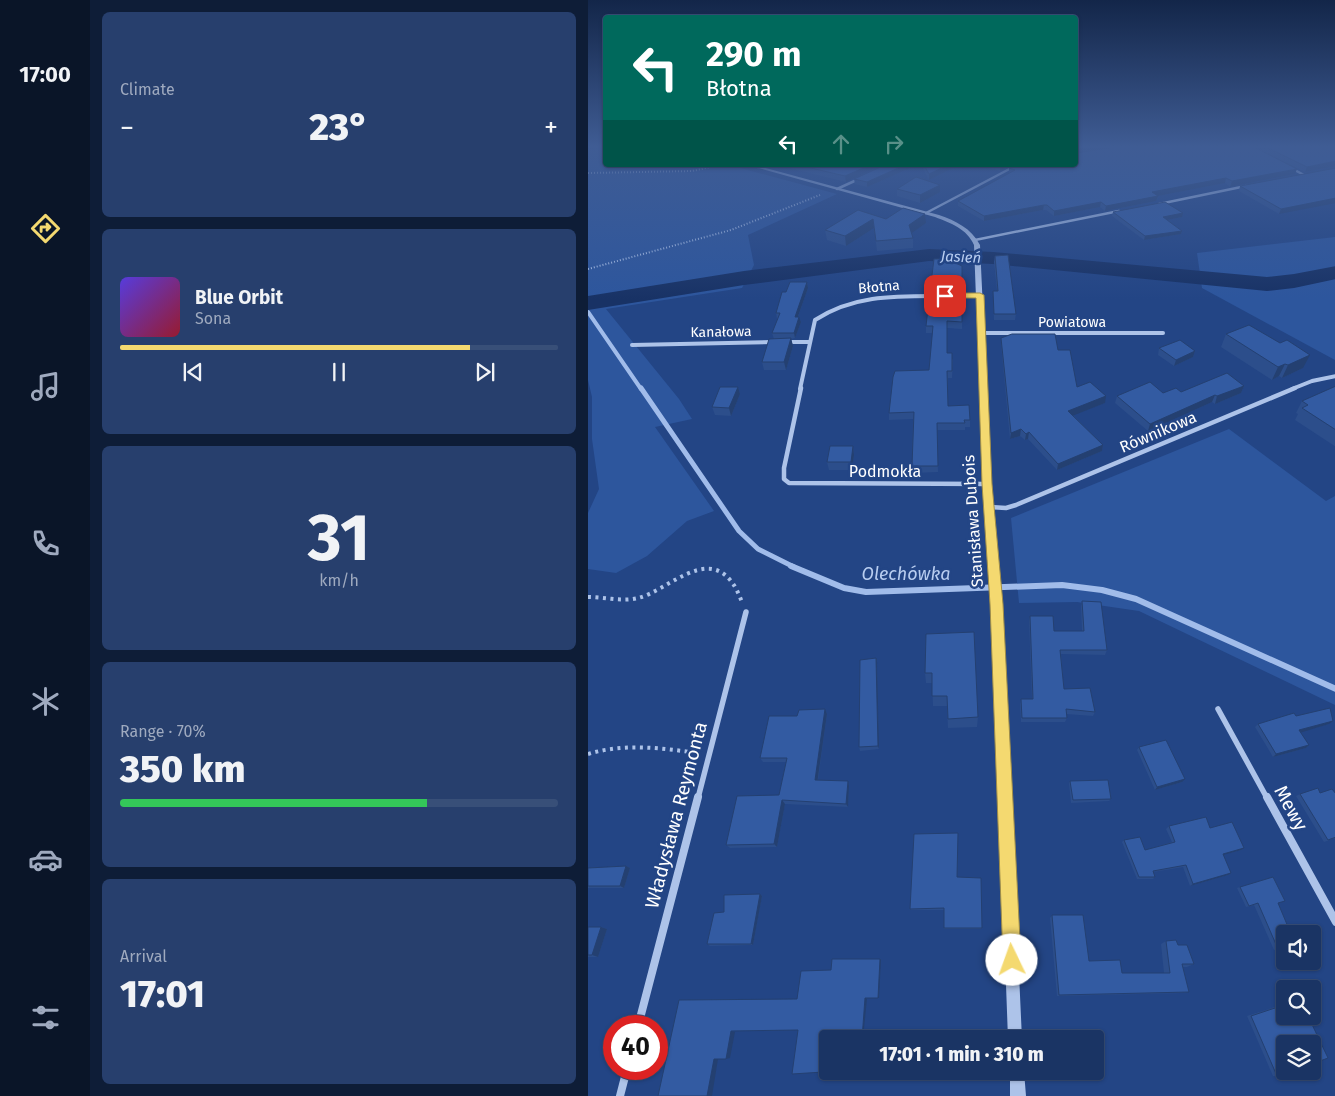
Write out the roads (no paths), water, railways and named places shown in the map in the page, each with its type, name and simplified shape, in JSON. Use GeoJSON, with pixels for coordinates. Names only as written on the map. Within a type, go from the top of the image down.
{"type":"FeatureCollection","features":[{"type":"Feature","properties":{"kind":"street"},"geometry":{"type":"LineString","coordinates":[[867,197],[926,213],[961,226],[975,240],[1122,211]]}},
{"type":"Feature","properties":{"kind":"street"},"geometry":{"type":"LineString","coordinates":[[926,213],[956,197]]}},
{"type":"Feature","properties":{"kind":"street"},"geometry":{"type":"LineString","coordinates":[[1151,205],[1191,197]]}},
{"type":"Feature","properties":{"kind":"street","name":"Stanisława Dubois"},"geometry":{"type":"LineString","coordinates":[[975,240],[978,251],[987,484],[996,604],[1015,1030]]}},
{"type":"Feature","properties":{"kind":"street"},"geometry":{"type":"LineString","coordinates":[[951,296],[980,295]]}},
{"type":"Feature","properties":{"kind":"street","name":"Błotna"},"geometry":{"type":"LineString","coordinates":[[810,342],[815,320],[827,310],[839,305],[875,296],[942,296]]}},
{"type":"Feature","properties":{"kind":"street","name":"Powiatowa"},"geometry":{"type":"LineString","coordinates":[[981,333],[1163,333]]}},
{"type":"Feature","properties":{"kind":"street","name":"Kanałowa"},"geometry":{"type":"LineString","coordinates":[[632,345],[810,342]]}},
{"type":"Feature","properties":{"kind":"street","name":"Podmokła"},"geometry":{"type":"LineString","coordinates":[[810,342],[784,468],[784,479],[789,483],[797,484],[987,484]]}},
{"type":"Feature","properties":{"kind":"street","name":"Równikowa"},"geometry":{"type":"LineString","coordinates":[[990,507],[1006,508],[1016,505],[1312,381],[1336,376]]}},
{"type":"Feature","properties":{"kind":"street","name":"Władysława Reymonta"},"geometry":{"type":"LineString","coordinates":[[641,1015],[746,612]]}},
{"type":"Feature","properties":{"kind":"street","name":"Mewy"},"geometry":{"type":"LineString","coordinates":[[1218,709],[1336,922]]}},
{"type":"Feature","properties":{"kind":"street"},"geometry":{"type":"LineString","coordinates":[[620,1096],[624,1080]]}},
{"type":"Feature","properties":{"kind":"street"},"geometry":{"type":"LineString","coordinates":[[1017,1080],[1018,1096]]}},
{"type":"Feature","properties":{"kind":"waterway","name":"Jasień"},"geometry":{"type":"LineString","coordinates":[[588,303],[744,278],[929,255],[993,258],[1267,284],[1294,281],[1336,272]]}},
{"type":"Feature","properties":{"kind":"waterway","name":"Olechówka"},"geometry":{"type":"LineString","coordinates":[[588,312],[641,389]]}},
{"type":"Feature","properties":{"kind":"waterway","name":"Olechówka"},"geometry":{"type":"LineString","coordinates":[[641,388],[739,531],[758,549],[794,567]]}},
{"type":"Feature","properties":{"kind":"waterway","name":"Olechówka"},"geometry":{"type":"LineString","coordinates":[[791,566],[844,588],[866,592],[1062,585],[1102,590],[1136,599],[1336,689]]}}]}
